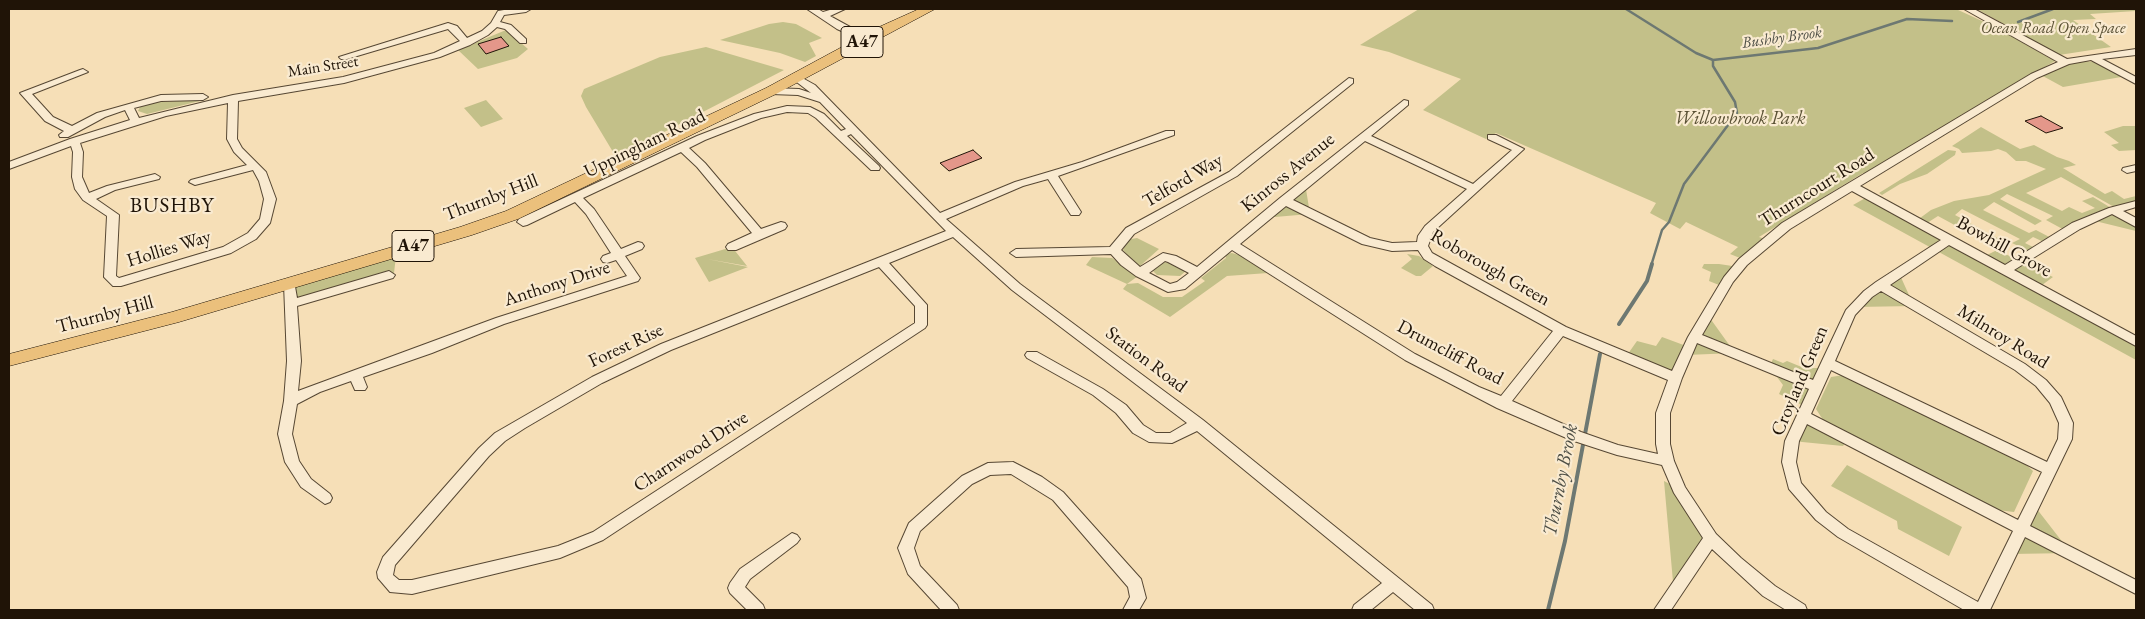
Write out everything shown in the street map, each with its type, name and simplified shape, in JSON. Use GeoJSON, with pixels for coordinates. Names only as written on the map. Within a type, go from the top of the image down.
{"type":"FeatureCollection","features":[{"type":"Feature","properties":{"kind":"highway","name":"Thurnby Hill"},"geometry":{"type":"LineString","coordinates":[[9,360],[136,328],[290,284],[466,231],[556,201],[797,78],[866,40],[930,9]]}},
{"type":"Feature","properties":{"kind":"street"},"geometry":{"type":"LineString","coordinates":[[500,11],[526,9]]}},
{"type":"Feature","properties":{"kind":"street"},"geometry":{"type":"LineString","coordinates":[[812,9],[866,40]]}},
{"type":"Feature","properties":{"kind":"street"},"geometry":{"type":"LineString","coordinates":[[822,16],[841,9]]}},
{"type":"Feature","properties":{"kind":"street"},"geometry":{"type":"LineString","coordinates":[[1968,9],[1994,21],[2066,62]]}},
{"type":"Feature","properties":{"kind":"street","name":"Main Street"},"geometry":{"type":"LineString","coordinates":[[9,166],[70,136],[233,98],[361,77],[437,55],[467,43],[485,33],[495,24],[500,11]]}},
{"type":"Feature","properties":{"kind":"street"},"geometry":{"type":"LineString","coordinates":[[495,24],[508,27],[523,41]]}},
{"type":"Feature","properties":{"kind":"street"},"geometry":{"type":"LineString","coordinates":[[344,57],[448,26],[454,28],[467,43]]}},
{"type":"Feature","properties":{"kind":"street","name":"Thurncourt Road"},"geometry":{"type":"LineString","coordinates":[[1799,610],[1769,591],[1736,563],[1711,538],[1679,489],[1667,461],[1662,426],[1666,402],[1694,337],[1728,280],[1743,262],[1786,226],[2034,76],[2066,62],[2092,56],[2136,52]]}},
{"type":"Feature","properties":{"kind":"street"},"geometry":{"type":"LineString","coordinates":[[2092,56],[2136,81]]}},
{"type":"Feature","properties":{"kind":"street"},"geometry":{"type":"LineString","coordinates":[[83,72],[25,93],[70,136],[78,152],[77,177],[87,198],[110,188],[155,177]]}},
{"type":"Feature","properties":{"kind":"street","name":"Station Road"},"geometry":{"type":"LineString","coordinates":[[797,78],[806,83],[825,102],[846,133],[875,168]]}},
{"type":"Feature","properties":{"kind":"street","name":"Telford Way"},"geometry":{"type":"LineString","coordinates":[[1114,250],[1130,231],[1233,174],[1297,120],[1349,81]]}},
{"type":"Feature","properties":{"kind":"street","name":"Station Road"},"geometry":{"type":"LineString","coordinates":[[771,91],[800,92],[825,102]]}},
{"type":"Feature","properties":{"kind":"street"},"geometry":{"type":"LineString","coordinates":[[70,136],[101,115],[128,106],[161,98],[202,97]]}},
{"type":"Feature","properties":{"kind":"street","name":"Hollies Way"},"geometry":{"type":"LineString","coordinates":[[87,198],[114,215],[110,277],[117,283],[210,256],[252,236],[266,220],[269,212],[268,190],[261,172],[238,150],[232,139],[233,98]]}},
{"type":"Feature","properties":{"kind":"street","name":"Kinross Avenue"},"geometry":{"type":"LineString","coordinates":[[1114,250],[1125,262],[1140,273],[1172,289],[1180,286],[1404,104]]}},
{"type":"Feature","properties":{"kind":"street"},"geometry":{"type":"LineString","coordinates":[[128,106],[135,121]]}},
{"type":"Feature","properties":{"kind":"street","name":"Station Road"},"geometry":{"type":"LineString","coordinates":[[787,109],[810,110],[846,133],[953,233],[963,239],[1016,287],[1198,424],[1426,610]]}},
{"type":"Feature","properties":{"kind":"street","name":"Uppingham Road"},"geometry":{"type":"LineString","coordinates":[[523,222],[556,201],[577,198],[722,128],[787,109]]}},
{"type":"Feature","properties":{"kind":"street"},"geometry":{"type":"LineString","coordinates":[[1363,136],[1475,189]]}},
{"type":"Feature","properties":{"kind":"street"},"geometry":{"type":"LineString","coordinates":[[1422,246],[1424,236],[1429,228],[1519,149],[1492,137]]}},
{"type":"Feature","properties":{"kind":"street"},"geometry":{"type":"LineString","coordinates":[[938,218],[1019,184],[1166,138]]}},
{"type":"Feature","properties":{"kind":"street"},"geometry":{"type":"LineString","coordinates":[[682,147],[701,165],[759,234]]}},
{"type":"Feature","properties":{"kind":"street"},"geometry":{"type":"LineString","coordinates":[[195,182],[256,166]]}},
{"type":"Feature","properties":{"kind":"street"},"geometry":{"type":"LineString","coordinates":[[1051,174],[1073,207],[1084,200]]}},
{"type":"Feature","properties":{"kind":"street","name":"Bowhill Grove"},"geometry":{"type":"LineString","coordinates":[[1852,187],[2136,342]]}},
{"type":"Feature","properties":{"kind":"street","name":"Anthony Drive"},"geometry":{"type":"LineString","coordinates":[[291,400],[316,388],[358,381],[427,350],[500,321],[634,278],[613,256],[590,212],[577,198]]}},
{"type":"Feature","properties":{"kind":"street","name":"Roborough Green"},"geometry":{"type":"LineString","coordinates":[[1284,200],[1366,241],[1392,247],[1422,246],[1428,256],[1439,263],[1561,330],[1675,378]]}},
{"type":"Feature","properties":{"kind":"street"},"geometry":{"type":"LineString","coordinates":[[2006,270],[2076,226],[2113,210],[2136,204]]}},
{"type":"Feature","properties":{"kind":"street"},"geometry":{"type":"LineString","coordinates":[[2113,210],[2136,223]]}},
{"type":"Feature","properties":{"kind":"street"},"geometry":{"type":"LineString","coordinates":[[732,247],[781,226]]}},
{"type":"Feature","properties":{"kind":"street","name":"Forest Rise"},"geometry":{"type":"LineString","coordinates":[[390,584],[385,572],[388,562],[484,452],[500,437],[520,424],[637,360],[953,233]]}},
{"type":"Feature","properties":{"kind":"street","name":"Croyland Green"},"geometry":{"type":"LineString","coordinates":[[1950,239],[1880,285],[1868,294],[1850,313],[1816,386],[1805,416],[1792,441],[1789,462],[1794,485],[1805,501],[1843,533],[1980,610]]}},
{"type":"Feature","properties":{"kind":"street","name":"Drumcliff Road"},"geometry":{"type":"LineString","coordinates":[[1231,244],[1410,357],[1502,404],[1576,436],[1648,458],[1667,461]]}},
{"type":"Feature","properties":{"kind":"street"},"geometry":{"type":"LineString","coordinates":[[613,256],[638,246]]}},
{"type":"Feature","properties":{"kind":"street"},"geometry":{"type":"LineString","coordinates":[[1016,253],[1078,258],[1114,250]]}},
{"type":"Feature","properties":{"kind":"street"},"geometry":{"type":"LineString","coordinates":[[1140,273],[1163,257],[1172,259],[1196,272]]}},
{"type":"Feature","properties":{"kind":"street","name":"Charnwood Drive"},"geometry":{"type":"LineString","coordinates":[[390,584],[403,588],[412,587],[579,546],[598,536],[908,335],[921,325],[921,305],[882,262]]}},
{"type":"Feature","properties":{"kind":"street"},"geometry":{"type":"LineString","coordinates":[[291,304],[390,275]]}},
{"type":"Feature","properties":{"kind":"street"},"geometry":{"type":"LineString","coordinates":[[290,284],[294,360],[291,400],[285,434],[292,462],[306,483],[325,498]]}},
{"type":"Feature","properties":{"kind":"street","name":"Milnroy Road"},"geometry":{"type":"LineString","coordinates":[[1880,285],[2020,368],[2041,383],[2056,401],[2066,424],[2065,440],[1980,610]]}},
{"type":"Feature","properties":{"kind":"street"},"geometry":{"type":"LineString","coordinates":[[1502,404],[1561,330]]}},
{"type":"Feature","properties":{"kind":"street"},"geometry":{"type":"LineString","coordinates":[[1694,337],[1816,386]]}},
{"type":"Feature","properties":{"kind":"street"},"geometry":{"type":"LineString","coordinates":[[1032,354],[1098,392],[1122,409],[1138,429],[1154,438],[1172,438],[1198,424]]}},
{"type":"Feature","properties":{"kind":"street"},"geometry":{"type":"LineString","coordinates":[[1828,363],[2049,469]]}},
{"type":"Feature","properties":{"kind":"street"},"geometry":{"type":"LineString","coordinates":[[1805,416],[2136,587]]}},
{"type":"Feature","properties":{"kind":"street"},"geometry":{"type":"LineString","coordinates":[[951,610],[913,569],[906,548],[914,527],[967,480],[988,469],[1013,468],[1037,481],[1058,496],[1135,584],[1138,598],[1130,610]]}},
{"type":"Feature","properties":{"kind":"street"},"geometry":{"type":"LineString","coordinates":[[1662,610],[1711,538]]}},
{"type":"Feature","properties":{"kind":"street"},"geometry":{"type":"LineString","coordinates":[[757,610],[736,588],[745,574],[792,539]]}},
{"type":"Feature","properties":{"kind":"street"},"geometry":{"type":"LineString","coordinates":[[1360,610],[1392,584]]}},
{"type":"Feature","properties":{"kind":"green space","name":"Willowbrook Park"},"geometry":{"type":"Polygon","coordinates":[[[1419,9],[1956,9],[1995,27],[2055,61],[1978,107],[1961,115],[1963,116],[1869,175],[1863,173],[1759,237],[1768,240],[1745,260],[1730,254],[1738,247],[1686,222],[1680,229],[1650,213],[1656,203],[1496,133],[1486,139],[1423,110],[1461,79],[1389,52],[1360,45],[1419,9]]]}},
{"type":"Feature","properties":{"kind":"green space","name":"Ocean Road Open Space"},"geometry":{"type":"Polygon","coordinates":[[[1977,9],[2136,9],[2136,11],[2090,14],[2096,19],[2073,20],[2111,47],[2059,55],[1977,9]]]}},
{"type":"Feature","properties":{"kind":"green space"},"geometry":{"type":"Polygon","coordinates":[[[783,22],[796,24],[822,38],[809,43],[816,56],[805,62],[780,53],[720,40],[769,24],[783,22]]]}},
{"type":"Feature","properties":{"kind":"green space"},"geometry":{"type":"Polygon","coordinates":[[[506,30],[528,49],[517,58],[478,69],[458,50],[506,30]]]}},
{"type":"Feature","properties":{"kind":"green space"},"geometry":{"type":"Polygon","coordinates":[[[706,47],[784,70],[616,157],[586,107],[581,96],[584,89],[660,57],[706,47]]]}},
{"type":"Feature","properties":{"kind":"green space"},"geometry":{"type":"Polygon","coordinates":[[[2073,60],[2103,63],[2127,76],[2063,87],[2041,75],[2073,60]]]}},
{"type":"Feature","properties":{"kind":"green space"},"geometry":{"type":"Polygon","coordinates":[[[208,99],[147,114],[138,111],[140,107],[147,103],[208,99]]]}},
{"type":"Feature","properties":{"kind":"green space"},"geometry":{"type":"Polygon","coordinates":[[[486,100],[503,119],[481,127],[464,108],[486,100]]]}},
{"type":"Feature","properties":{"kind":"green space"},"geometry":{"type":"Polygon","coordinates":[[[2123,126],[2136,126],[2136,150],[2119,151],[2111,145],[2119,143],[2104,132],[2123,126]]]}},
{"type":"Feature","properties":{"kind":"green space"},"geometry":{"type":"Polygon","coordinates":[[[1981,127],[2020,149],[2034,145],[2069,161],[2076,165],[2063,168],[2105,194],[2112,191],[2124,199],[2136,196],[2136,204],[2116,208],[2061,177],[2026,193],[2062,211],[2069,207],[2082,213],[2095,208],[2082,201],[2093,197],[2136,223],[2136,231],[2091,220],[2068,232],[2046,220],[2053,216],[2007,194],[2000,199],[2042,221],[2035,225],[1994,202],[1983,210],[2029,233],[2036,230],[2055,240],[2048,244],[2033,237],[2025,243],[2039,250],[2033,253],[2012,243],[2020,239],[1962,209],[1955,215],[2005,242],[1995,247],[1938,216],[1924,225],[1983,257],[1997,250],[2053,277],[2038,288],[2136,342],[2136,360],[1853,205],[1869,196],[1916,221],[1931,210],[1954,201],[1989,195],[2046,169],[2026,161],[2016,161],[2006,152],[1998,149],[1962,153],[1959,149],[1952,146],[1981,127]]]}},
{"type":"Feature","properties":{"kind":"green space"},"geometry":{"type":"Polygon","coordinates":[[[1948,150],[1956,151],[1955,155],[1927,174],[1900,184],[1882,195],[1879,193],[1948,150]]]}},
{"type":"Feature","properties":{"kind":"green space"},"geometry":{"type":"Polygon","coordinates":[[[1305,183],[1310,214],[1263,218],[1305,183]]]}},
{"type":"Feature","properties":{"kind":"green space"},"geometry":{"type":"Polygon","coordinates":[[[1137,238],[1159,249],[1140,266],[1137,266],[1123,250],[1126,240],[1137,238]]]}},
{"type":"Feature","properties":{"kind":"green space"},"geometry":{"type":"Polygon","coordinates":[[[732,247],[747,266],[707,259],[748,267],[709,282],[695,258],[732,247]]]}},
{"type":"Feature","properties":{"kind":"green space"},"geometry":{"type":"Polygon","coordinates":[[[1232,253],[1239,255],[1268,273],[1227,276],[1170,317],[1123,289],[1127,284],[1138,283],[1163,297],[1182,297],[1205,281],[1201,278],[1226,258],[1225,254],[1232,253]]]}},
{"type":"Feature","properties":{"kind":"green space"},"geometry":{"type":"Polygon","coordinates":[[[1407,254],[1419,256],[1433,266],[1421,276],[1416,276],[1401,268],[1412,259],[1407,254]]]}},
{"type":"Feature","properties":{"kind":"green space"},"geometry":{"type":"Polygon","coordinates":[[[396,256],[394,273],[291,304],[291,288],[396,256]]]}},
{"type":"Feature","properties":{"kind":"green space"},"geometry":{"type":"Polygon","coordinates":[[[1092,257],[1112,258],[1138,276],[1127,284],[1086,265],[1092,257]]]}},
{"type":"Feature","properties":{"kind":"green space"},"geometry":{"type":"Polygon","coordinates":[[[1162,262],[1172,263],[1186,271],[1180,276],[1157,275],[1152,270],[1162,262]]]}},
{"type":"Feature","properties":{"kind":"green space"},"geometry":{"type":"Polygon","coordinates":[[[1704,264],[1739,267],[1724,287],[1709,281],[1711,272],[1702,268],[1704,264]]]}},
{"type":"Feature","properties":{"kind":"green space"},"geometry":{"type":"Polygon","coordinates":[[[1899,273],[1914,306],[1855,307],[1899,273]]]}},
{"type":"Feature","properties":{"kind":"green space"},"geometry":{"type":"Polygon","coordinates":[[[1707,314],[1735,353],[1686,355],[1675,377],[1625,358],[1637,341],[1656,346],[1662,337],[1689,347],[1707,314]]]}},
{"type":"Feature","properties":{"kind":"green space"},"geometry":{"type":"Polygon","coordinates":[[[1773,359],[1783,363],[1787,361],[1804,368],[1826,368],[1808,408],[1779,394],[1783,385],[1777,377],[1767,372],[1773,359]]]}},
{"type":"Feature","properties":{"kind":"green space"},"geometry":{"type":"Polygon","coordinates":[[[1844,375],[2022,461],[2033,471],[2014,512],[1997,510],[1825,423],[1816,409],[1831,377],[1844,375]]]}},
{"type":"Feature","properties":{"kind":"green space"},"geometry":{"type":"Polygon","coordinates":[[[1805,417],[1848,439],[1843,446],[1792,441],[1805,417]]]}},
{"type":"Feature","properties":{"kind":"green space"},"geometry":{"type":"Polygon","coordinates":[[[1847,465],[1962,527],[1949,556],[1898,529],[1897,521],[1831,486],[1847,465]]]}},
{"type":"Feature","properties":{"kind":"green space"},"geometry":{"type":"Polygon","coordinates":[[[1664,481],[1679,489],[1711,538],[1674,593],[1664,481]]]}},
{"type":"Feature","properties":{"kind":"green space"},"geometry":{"type":"Polygon","coordinates":[[[2033,504],[2071,553],[2011,554],[2033,504]]]}},
{"type":"Feature","properties":{"kind":"building"},"geometry":{"type":"Polygon","coordinates":[[[501,37],[509,46],[486,54],[478,44],[501,37]]]}},
{"type":"Feature","properties":{"kind":"building"},"geometry":{"type":"Polygon","coordinates":[[[2041,116],[2063,128],[2046,133],[2025,121],[2041,116]]]}},
{"type":"Feature","properties":{"kind":"building"},"geometry":{"type":"Polygon","coordinates":[[[973,150],[982,158],[949,171],[940,163],[973,150]]]}},
{"type":"Feature","properties":{"kind":"waterway","name":"Bushby Brook"},"geometry":{"type":"LineString","coordinates":[[1626,9],[1696,53],[1713,60]]}},
{"type":"Feature","properties":{"kind":"waterway","name":"Bushby Brook"},"geometry":{"type":"LineString","coordinates":[[2018,22],[2053,9]]}},
{"type":"Feature","properties":{"kind":"waterway","name":"Bushby Brook"},"geometry":{"type":"LineString","coordinates":[[1713,60],[1818,48],[1907,19],[1952,21]]}},
{"type":"Feature","properties":{"kind":"waterway","name":"Thurnby Brook"},"geometry":{"type":"LineString","coordinates":[[1651,266],[1662,230],[1669,222],[1684,184],[1737,113],[1735,102],[1713,66],[1713,60]]}},
{"type":"Feature","properties":{"kind":"waterway","name":"Thurnby Brook"},"geometry":{"type":"LineString","coordinates":[[1619,324],[1647,281],[1652,264]]}},
{"type":"Feature","properties":{"kind":"waterway","name":"Thurnby Brook"},"geometry":{"type":"LineString","coordinates":[[1548,610],[1565,541],[1600,354]]}},
{"type":"Feature","properties":{"kind":"district","name":"BUSHBY"},"geometry":{"type":"Point","coordinates":[172,206]}}]}
